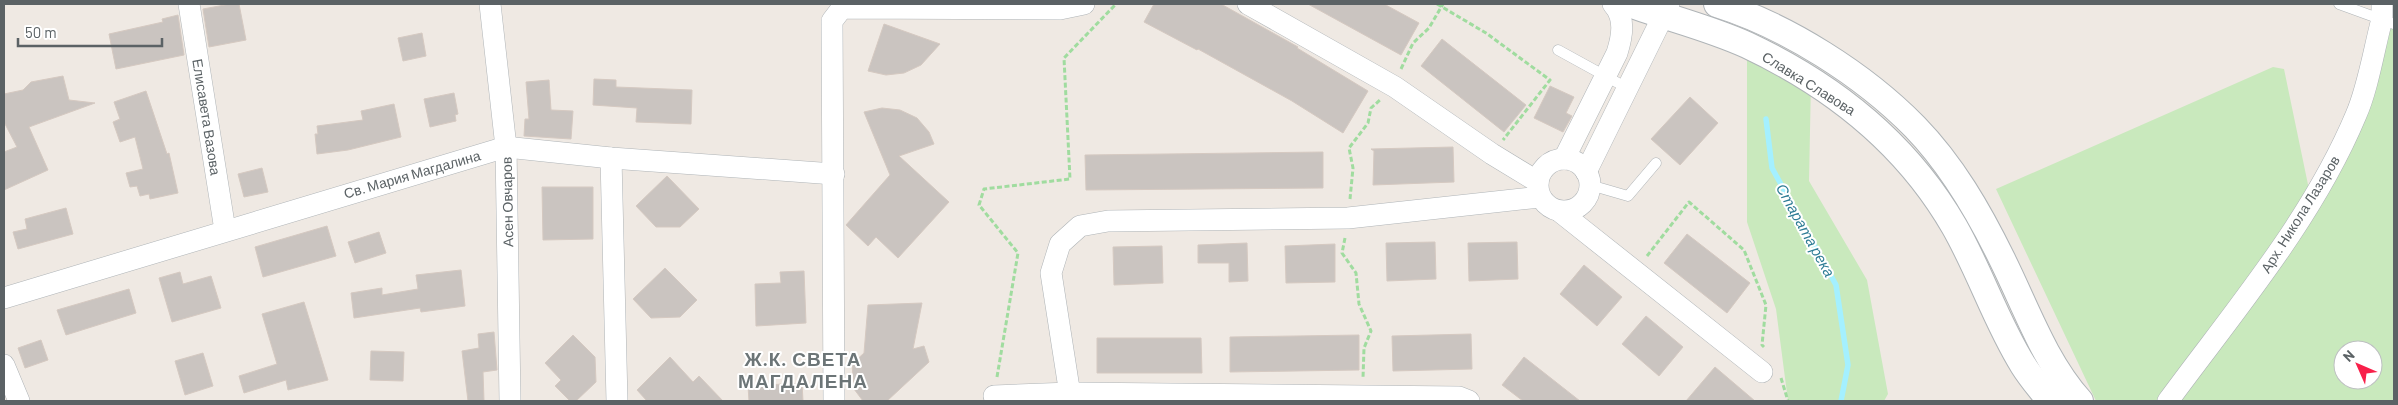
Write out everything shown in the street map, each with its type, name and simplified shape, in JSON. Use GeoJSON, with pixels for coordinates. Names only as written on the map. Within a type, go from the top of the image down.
{"type":"FeatureCollection","features":[{"type":"Feature","properties":{"kind":"street","name":"Елисавета Вазова"},"geometry":{"type":"LineString","coordinates":[[189,4],[225,230]]}},
{"type":"Feature","properties":{"kind":"street","name":"Асен Овчаров"},"geometry":{"type":"LineString","coordinates":[[490,4],[506,147],[510,401]]}},
{"type":"Feature","properties":{"kind":"street"},"geometry":{"type":"LineString","coordinates":[[834,401],[832,22],[842,8],[1060,9],[1084,4]]}},
{"type":"Feature","properties":{"kind":"street"},"geometry":{"type":"LineString","coordinates":[[1248,4],[1395,87],[1492,154],[1539,190],[1550,208],[1559,211],[1634,273],[1771,374]]}},
{"type":"Feature","properties":{"kind":"street"},"geometry":{"type":"LineString","coordinates":[[1564,159],[1617,53],[1621,38],[1622,21],[1613,4]]}},
{"type":"Feature","properties":{"kind":"street","name":"Славка Славова"},"geometry":{"type":"LineString","coordinates":[[1630,4],[1666,10],[1778,62],[1841,100],[1893,144],[1935,196],[1954,226],[2023,365],[2050,401]]}},
{"type":"Feature","properties":{"kind":"street","name":"Славка Славова"},"geometry":{"type":"LineString","coordinates":[[1717,4],[1767,24],[1826,58],[1858,78],[1916,127],[1978,211],[2045,348],[2067,386],[2080,401]]}},
{"type":"Feature","properties":{"kind":"street"},"geometry":{"type":"LineString","coordinates":[[1559,211],[1577,208],[1666,10]]}},
{"type":"Feature","properties":{"kind":"street","name":"Арх. Никола Лазаров"},"geometry":{"type":"LineString","coordinates":[[2168,401],[2264,271],[2336,158],[2357,114],[2386,16]]}},
{"type":"Feature","properties":{"kind":"street","name":"Св. Мария Магдалина"},"geometry":{"type":"LineString","coordinates":[[5,294],[506,147],[611,158],[834,174]]}},
{"type":"Feature","properties":{"kind":"street"},"geometry":{"type":"LineString","coordinates":[[611,158],[617,401]]}},
{"type":"Feature","properties":{"kind":"street"},"geometry":{"type":"LineString","coordinates":[[1539,190],[1540,175],[1550,164],[1564,159],[1573,161],[1587,187],[1604,248]]}},
{"type":"Feature","properties":{"kind":"street"},"geometry":{"type":"LineString","coordinates":[[1071,397],[1051,273],[1060,244],[1080,226],[1108,222],[1348,218],[1539,190]]}},
{"type":"Feature","properties":{"kind":"street"},"geometry":{"type":"LineString","coordinates":[[4,365],[19,401]]}},
{"type":"Feature","properties":{"kind":"street"},"geometry":{"type":"LineString","coordinates":[[994,396],[1459,397],[1468,401]]}},
{"type":"Feature","properties":{"kind":"lane"},"geometry":{"type":"LineString","coordinates":[[2339,4],[2386,16]]}},
{"type":"Feature","properties":{"kind":"lane"},"geometry":{"type":"LineString","coordinates":[[1558,50],[1629,89]]}},
{"type":"Feature","properties":{"kind":"lane"},"geometry":{"type":"LineString","coordinates":[[1587,187],[1628,196],[1656,163]]}},
{"type":"Feature","properties":{"kind":"path"},"geometry":{"type":"LineString","coordinates":[[994,396],[1018,253],[978,205],[984,189],[1070,179],[1064,58],[1116,4]]}},
{"type":"Feature","properties":{"kind":"path"},"geometry":{"type":"LineString","coordinates":[[1437,4],[1443,5],[1486,33],[1550,80],[1492,154]]}},
{"type":"Feature","properties":{"kind":"path"},"geometry":{"type":"LineString","coordinates":[[1395,87],[1403,63],[1413,43],[1430,28],[1443,5]]}},
{"type":"Feature","properties":{"kind":"path"},"geometry":{"type":"LineString","coordinates":[[1634,273],[1689,202],[1744,250],[1766,305],[1762,345],[1768,351]]}},
{"type":"Feature","properties":{"kind":"path"},"geometry":{"type":"LineString","coordinates":[[1771,374],[1788,401]]}},
{"type":"Feature","properties":{"kind":"green space"},"geometry":{"type":"Polygon","coordinates":[[[2382,19],[2394,24],[2394,401],[2096,401],[1996,189],[2273,67],[2284,69],[2311,199],[2336,158],[2382,19]]]}},
{"type":"Feature","properties":{"kind":"green space"},"geometry":{"type":"Polygon","coordinates":[[[1747,45],[1811,81],[1809,181],[1867,280],[1888,394],[1884,401],[1788,401],[1776,309],[1747,222],[1747,45]]]}},
{"type":"Feature","properties":{"kind":"building"},"geometry":{"type":"Polygon","coordinates":[[[239,4],[246,40],[209,47],[203,9],[239,4]]]}},
{"type":"Feature","properties":{"kind":"building"},"geometry":{"type":"Polygon","coordinates":[[[1154,4],[1221,4],[1298,47],[1368,91],[1343,133],[1292,101],[1198,49],[1144,22],[1154,4]]]}},
{"type":"Feature","properties":{"kind":"building"},"geometry":{"type":"Polygon","coordinates":[[[1308,4],[1384,4],[1419,23],[1401,55],[1308,4]]]}},
{"type":"Feature","properties":{"kind":"building"},"geometry":{"type":"Polygon","coordinates":[[[178,15],[184,55],[116,69],[109,34],[163,22],[162,19],[178,15]]]}},
{"type":"Feature","properties":{"kind":"building"},"geometry":{"type":"Polygon","coordinates":[[[884,24],[940,44],[921,65],[904,73],[886,75],[868,71],[884,24]]]}},
{"type":"Feature","properties":{"kind":"building"},"geometry":{"type":"Polygon","coordinates":[[[422,33],[426,56],[403,61],[398,38],[422,33]]]}},
{"type":"Feature","properties":{"kind":"building"},"geometry":{"type":"Polygon","coordinates":[[[1442,39],[1526,105],[1504,132],[1421,66],[1442,39]]]}},
{"type":"Feature","properties":{"kind":"building"},"geometry":{"type":"Polygon","coordinates":[[[63,76],[69,100],[95,103],[29,127],[48,170],[4,190],[4,152],[17,147],[4,122],[4,94],[23,90],[31,82],[63,76]]]}},
{"type":"Feature","properties":{"kind":"building"},"geometry":{"type":"Polygon","coordinates":[[[594,79],[616,80],[616,87],[692,90],[691,124],[636,122],[637,108],[593,105],[594,79]]]}},
{"type":"Feature","properties":{"kind":"building"},"geometry":{"type":"Polygon","coordinates":[[[549,80],[551,110],[573,111],[571,139],[524,136],[525,119],[529,119],[526,82],[549,80]]]}},
{"type":"Feature","properties":{"kind":"building"},"geometry":{"type":"Polygon","coordinates":[[[1550,86],[1574,97],[1566,113],[1572,116],[1563,132],[1534,118],[1550,86]]]}},
{"type":"Feature","properties":{"kind":"building"},"geometry":{"type":"Polygon","coordinates":[[[146,91],[167,154],[169,153],[178,193],[150,199],[149,194],[140,196],[137,186],[130,187],[126,173],[143,169],[135,137],[120,142],[113,122],[120,119],[114,102],[146,91]]]}},
{"type":"Feature","properties":{"kind":"building"},"geometry":{"type":"Polygon","coordinates":[[[454,93],[458,114],[455,115],[456,121],[430,127],[424,99],[454,93]]]}},
{"type":"Feature","properties":{"kind":"building"},"geometry":{"type":"Polygon","coordinates":[[[1690,97],[1718,123],[1680,165],[1651,139],[1690,97]]]}},
{"type":"Feature","properties":{"kind":"building"},"geometry":{"type":"Polygon","coordinates":[[[394,104],[401,137],[348,150],[317,154],[315,134],[318,134],[317,126],[363,120],[361,111],[394,104]]]}},
{"type":"Feature","properties":{"kind":"building"},"geometry":{"type":"Polygon","coordinates":[[[882,108],[900,110],[917,118],[929,132],[934,144],[899,156],[949,202],[898,258],[876,237],[868,246],[846,225],[890,175],[864,112],[882,108]]]}},
{"type":"Feature","properties":{"kind":"building"},"geometry":{"type":"Polygon","coordinates":[[[1453,147],[1454,182],[1373,185],[1374,151],[1371,149],[1453,147]]]}},
{"type":"Feature","properties":{"kind":"building"},"geometry":{"type":"Polygon","coordinates":[[[1323,152],[1323,188],[1086,190],[1085,155],[1323,152]]]}},
{"type":"Feature","properties":{"kind":"building"},"geometry":{"type":"Polygon","coordinates":[[[262,168],[268,192],[244,197],[238,174],[262,168]]]}},
{"type":"Feature","properties":{"kind":"building"},"geometry":{"type":"Polygon","coordinates":[[[667,176],[699,209],[680,227],[656,227],[636,206],[667,176]]]}},
{"type":"Feature","properties":{"kind":"building"},"geometry":{"type":"Polygon","coordinates":[[[542,187],[593,187],[593,239],[543,240],[542,187]]]}},
{"type":"Feature","properties":{"kind":"building"},"geometry":{"type":"Polygon","coordinates":[[[66,208],[73,234],[18,249],[13,232],[27,229],[25,219],[66,208]]]}},
{"type":"Feature","properties":{"kind":"building"},"geometry":{"type":"Polygon","coordinates":[[[327,226],[336,256],[263,277],[255,247],[327,226]]]}},
{"type":"Feature","properties":{"kind":"building"},"geometry":{"type":"Polygon","coordinates":[[[379,232],[386,253],[355,263],[348,242],[379,232]]]}},
{"type":"Feature","properties":{"kind":"building"},"geometry":{"type":"Polygon","coordinates":[[[1687,234],[1750,283],[1727,313],[1664,263],[1687,234]]]}},
{"type":"Feature","properties":{"kind":"building"},"geometry":{"type":"Polygon","coordinates":[[[1435,242],[1436,279],[1387,281],[1386,243],[1435,242]]]}},
{"type":"Feature","properties":{"kind":"building"},"geometry":{"type":"Polygon","coordinates":[[[1517,242],[1518,279],[1469,281],[1468,243],[1517,242]]]}},
{"type":"Feature","properties":{"kind":"building"},"geometry":{"type":"Polygon","coordinates":[[[1247,243],[1248,281],[1229,282],[1229,263],[1198,263],[1198,245],[1247,243]]]}},
{"type":"Feature","properties":{"kind":"building"},"geometry":{"type":"Polygon","coordinates":[[[1335,244],[1335,282],[1286,283],[1285,246],[1335,244]]]}},
{"type":"Feature","properties":{"kind":"building"},"geometry":{"type":"Polygon","coordinates":[[[1162,246],[1163,283],[1114,285],[1113,247],[1162,246]]]}},
{"type":"Feature","properties":{"kind":"building"},"geometry":{"type":"Polygon","coordinates":[[[1584,265],[1622,297],[1597,326],[1560,294],[1584,265]]]}},
{"type":"Feature","properties":{"kind":"building"},"geometry":{"type":"Polygon","coordinates":[[[665,268],[697,300],[680,317],[651,318],[633,299],[665,268]]]}},
{"type":"Feature","properties":{"kind":"building"},"geometry":{"type":"Polygon","coordinates":[[[461,270],[465,306],[421,312],[420,308],[354,318],[351,293],[382,288],[382,295],[418,289],[416,275],[461,270]]]}},
{"type":"Feature","properties":{"kind":"building"},"geometry":{"type":"Polygon","coordinates":[[[804,271],[806,323],[756,326],[755,284],[781,283],[780,272],[804,271]]]}},
{"type":"Feature","properties":{"kind":"building"},"geometry":{"type":"Polygon","coordinates":[[[180,272],[183,284],[211,276],[221,308],[172,322],[159,278],[180,272]]]}},
{"type":"Feature","properties":{"kind":"building"},"geometry":{"type":"Polygon","coordinates":[[[129,289],[136,313],[66,335],[57,310],[129,289]]]}},
{"type":"Feature","properties":{"kind":"building"},"geometry":{"type":"Polygon","coordinates":[[[304,302],[328,380],[288,390],[286,380],[244,393],[239,376],[277,364],[262,314],[304,302]]]}},
{"type":"Feature","properties":{"kind":"building"},"geometry":{"type":"Polygon","coordinates":[[[922,303],[913,349],[924,346],[929,362],[887,401],[863,401],[854,389],[852,364],[864,353],[868,305],[922,303]]]}},
{"type":"Feature","properties":{"kind":"building"},"geometry":{"type":"Polygon","coordinates":[[[1646,316],[1683,347],[1659,376],[1622,344],[1646,316]]]}},
{"type":"Feature","properties":{"kind":"building"},"geometry":{"type":"Polygon","coordinates":[[[494,332],[497,370],[483,372],[484,401],[468,401],[462,351],[479,348],[478,334],[494,332]]]}},
{"type":"Feature","properties":{"kind":"building"},"geometry":{"type":"Polygon","coordinates":[[[1471,334],[1472,369],[1393,371],[1392,336],[1471,334]]]}},
{"type":"Feature","properties":{"kind":"building"},"geometry":{"type":"Polygon","coordinates":[[[573,335],[595,357],[596,382],[576,401],[570,401],[555,386],[561,380],[545,363],[573,335]]]}},
{"type":"Feature","properties":{"kind":"building"},"geometry":{"type":"Polygon","coordinates":[[[1359,335],[1359,370],[1230,372],[1230,337],[1359,335]]]}},
{"type":"Feature","properties":{"kind":"building"},"geometry":{"type":"Polygon","coordinates":[[[1097,338],[1201,338],[1202,373],[1097,373],[1097,338]]]}},
{"type":"Feature","properties":{"kind":"building"},"geometry":{"type":"Polygon","coordinates":[[[41,340],[48,360],[25,368],[18,348],[41,340]]]}},
{"type":"Feature","properties":{"kind":"building"},"geometry":{"type":"Polygon","coordinates":[[[371,351],[404,352],[403,381],[370,380],[371,351]]]}},
{"type":"Feature","properties":{"kind":"building"},"geometry":{"type":"Polygon","coordinates":[[[203,353],[213,386],[185,395],[175,361],[203,353]]]}},
{"type":"Feature","properties":{"kind":"building"},"geometry":{"type":"Polygon","coordinates":[[[670,357],[693,382],[699,376],[723,401],[647,401],[637,390],[670,357]]]}},
{"type":"Feature","properties":{"kind":"building"},"geometry":{"type":"Polygon","coordinates":[[[1524,357],[1580,401],[1523,401],[1502,385],[1524,357]]]}},
{"type":"Feature","properties":{"kind":"building"},"geometry":{"type":"Polygon","coordinates":[[[1715,367],[1755,401],[1686,401],[1715,367]]]}},
{"type":"Feature","properties":{"kind":"building"},"geometry":{"type":"Polygon","coordinates":[[[802,383],[803,401],[749,401],[748,386],[802,383]]]}},
{"type":"Feature","properties":{"kind":"waterway","name":"Старата река"},"geometry":{"type":"LineString","coordinates":[[1766,119],[1772,168],[1836,285],[1848,365],[1841,401]]}},
{"type":"Feature","properties":{"kind":"district","name":"Ж.К. СВЕТА МАГДАЛЕНА"},"geometry":{"type":"Point","coordinates":[803,369]}}]}
